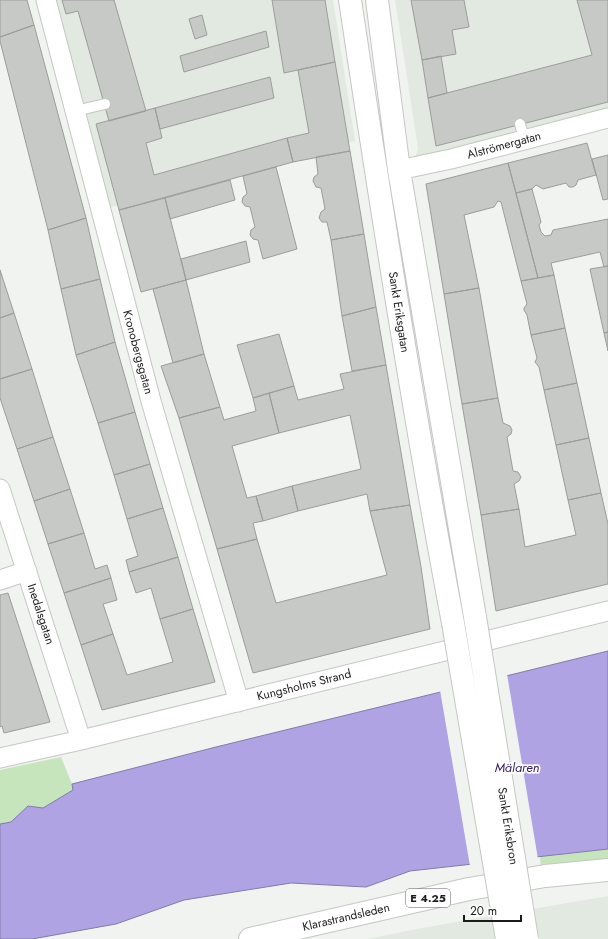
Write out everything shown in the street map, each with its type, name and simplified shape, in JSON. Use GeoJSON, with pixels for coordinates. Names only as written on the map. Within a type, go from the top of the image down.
{"type":"FeatureCollection","features":[{"type":"Feature","properties":{"kind":"main road","name":"Sankt Eriksgatan"},"geometry":{"type":"LineString","coordinates":[[350,0],[379,194],[425,472],[453,623]]}},
{"type":"Feature","properties":{"kind":"main road","name":"Sankt Eriksgatan"},"geometry":{"type":"LineString","coordinates":[[377,0],[399,170],[475,617]]}},
{"type":"Feature","properties":{"kind":"main road","name":"Sankt Eriksbron"},"geometry":{"type":"LineString","coordinates":[[475,617],[527,939]]}},
{"type":"Feature","properties":{"kind":"main road","name":"Sankt Eriksbron"},"geometry":{"type":"LineString","coordinates":[[453,623],[507,939]]}},
{"type":"Feature","properties":{"kind":"main road","name":"Klarastrandsleden"},"geometry":{"type":"LineString","coordinates":[[250,939],[469,889],[545,876],[608,870]]}},
{"type":"Feature","properties":{"kind":"main road","name":"Klarastrandsleden"},"geometry":{"type":"LineString","coordinates":[[295,939],[470,898],[608,880]]}},
{"type":"Feature","properties":{"kind":"street","name":"Kronobergsgatan"},"geometry":{"type":"LineString","coordinates":[[46,0],[151,401],[238,702]]}},
{"type":"Feature","properties":{"kind":"street","name":"Alströmergatan"},"geometry":{"type":"LineString","coordinates":[[399,170],[439,162],[522,132],[608,118]]}},
{"type":"Feature","properties":{"kind":"street","name":"Inedalsgatan"},"geometry":{"type":"LineString","coordinates":[[0,489],[81,740]]}},
{"type":"Feature","properties":{"kind":"street"},"geometry":{"type":"LineString","coordinates":[[0,580],[27,571]]}},
{"type":"Feature","properties":{"kind":"street","name":"Kungsholms Strand"},"geometry":{"type":"LineString","coordinates":[[0,758],[81,740],[608,611]]}},
{"type":"Feature","properties":{"kind":"lane"},"geometry":{"type":"LineString","coordinates":[[75,111],[105,104]]}},
{"type":"Feature","properties":{"kind":"shaded area"},"geometry":{"type":"Polygon","coordinates":[[[44,0],[333,0],[355,141],[100,210],[44,0]]]}},
{"type":"Feature","properties":{"kind":"shaded area"},"geometry":{"type":"Polygon","coordinates":[[[395,0],[608,0],[608,117],[414,165],[418,148],[395,0]]]}},
{"type":"Feature","properties":{"kind":"shaded area"},"geometry":{"type":"Polygon","coordinates":[[[608,896],[608,939],[368,939],[416,929],[608,896]]]}},
{"type":"Feature","properties":{"kind":"green space"},"geometry":{"type":"Polygon","coordinates":[[[61,757],[73,790],[43,808],[28,806],[11,822],[0,824],[0,770],[61,757]]]}},
{"type":"Feature","properties":{"kind":"green space"},"geometry":{"type":"Polygon","coordinates":[[[608,849],[608,860],[541,868],[540,856],[608,849]]]}},
{"type":"Feature","properties":{"kind":"water","name":"Mälaren"},"geometry":{"type":"Polygon","coordinates":[[[608,651],[608,849],[410,871],[366,887],[291,883],[184,900],[116,924],[32,939],[0,939],[0,824],[11,822],[28,806],[43,808],[73,790],[72,784],[216,747],[608,651]]]}},
{"type":"Feature","properties":{"kind":"pier"},"geometry":{"type":"Polygon","coordinates":[[[507,674],[538,859],[470,866],[440,690],[507,674]]]}},
{"type":"Feature","properties":{"kind":"building"},"geometry":{"type":"Polygon","coordinates":[[[0,0],[27,0],[34,25],[0,37],[0,0]]]}},
{"type":"Feature","properties":{"kind":"building"},"geometry":{"type":"Polygon","coordinates":[[[62,0],[114,0],[146,111],[109,121],[78,11],[66,14],[62,0]]]}},
{"type":"Feature","properties":{"kind":"building"},"geometry":{"type":"Polygon","coordinates":[[[272,0],[325,0],[335,62],[284,73],[272,0]]]}},
{"type":"Feature","properties":{"kind":"building"},"geometry":{"type":"Polygon","coordinates":[[[411,0],[464,0],[469,27],[452,30],[456,54],[422,60],[411,0]]]}},
{"type":"Feature","properties":{"kind":"building"},"geometry":{"type":"Polygon","coordinates":[[[577,0],[608,0],[608,102],[436,146],[428,98],[592,55],[577,0]]]}},
{"type":"Feature","properties":{"kind":"building"},"geometry":{"type":"Polygon","coordinates":[[[202,15],[207,35],[195,39],[189,19],[202,15]]]}},
{"type":"Feature","properties":{"kind":"building"},"geometry":{"type":"Polygon","coordinates":[[[34,25],[86,218],[48,230],[0,41],[0,37],[34,25]]]}},
{"type":"Feature","properties":{"kind":"building"},"geometry":{"type":"Polygon","coordinates":[[[266,31],[269,47],[184,72],[180,56],[266,31]]]}},
{"type":"Feature","properties":{"kind":"building"},"geometry":{"type":"Polygon","coordinates":[[[441,56],[447,93],[428,98],[422,60],[441,56]]]}},
{"type":"Feature","properties":{"kind":"building"},"geometry":{"type":"Polygon","coordinates":[[[335,62],[350,151],[293,162],[287,138],[309,133],[298,70],[335,62]]]}},
{"type":"Feature","properties":{"kind":"building"},"geometry":{"type":"Polygon","coordinates":[[[270,77],[274,98],[160,129],[155,108],[270,77]]]}},
{"type":"Feature","properties":{"kind":"building"},"geometry":{"type":"Polygon","coordinates":[[[155,108],[162,138],[146,143],[154,175],[287,138],[293,162],[119,210],[96,124],[155,108]]]}},
{"type":"Feature","properties":{"kind":"building"},"geometry":{"type":"Polygon","coordinates":[[[587,143],[596,175],[578,180],[576,185],[573,187],[569,187],[566,183],[543,189],[536,185],[532,189],[516,193],[508,163],[587,143]]]}},
{"type":"Feature","properties":{"kind":"building"},"geometry":{"type":"Polygon","coordinates":[[[350,151],[364,234],[331,240],[327,222],[322,222],[319,218],[321,212],[325,209],[321,188],[316,187],[313,181],[314,177],[318,174],[316,157],[350,151]]]}},
{"type":"Feature","properties":{"kind":"building"},"geometry":{"type":"Polygon","coordinates":[[[608,155],[608,199],[603,200],[592,159],[608,155]]]}},
{"type":"Feature","properties":{"kind":"building"},"geometry":{"type":"Polygon","coordinates":[[[508,163],[538,278],[521,281],[501,202],[498,201],[494,207],[464,215],[479,288],[444,294],[426,184],[508,163]]]}},
{"type":"Feature","properties":{"kind":"building"},"geometry":{"type":"Polygon","coordinates":[[[276,167],[297,249],[263,259],[258,240],[253,239],[250,235],[251,230],[255,227],[250,207],[245,206],[242,202],[243,197],[247,194],[243,176],[276,167]]]}},
{"type":"Feature","properties":{"kind":"building"},"geometry":{"type":"Polygon","coordinates":[[[230,180],[235,200],[170,219],[165,198],[230,180]]]}},
{"type":"Feature","properties":{"kind":"building"},"geometry":{"type":"Polygon","coordinates":[[[532,189],[541,222],[539,225],[541,232],[545,236],[551,235],[553,230],[608,219],[608,266],[604,267],[600,252],[551,263],[554,275],[538,278],[516,193],[532,189]]]}},
{"type":"Feature","properties":{"kind":"building"},"geometry":{"type":"Polygon","coordinates":[[[165,198],[186,280],[141,292],[119,210],[165,198]]]}},
{"type":"Feature","properties":{"kind":"building"},"geometry":{"type":"Polygon","coordinates":[[[86,218],[100,279],[61,289],[48,230],[86,218]]]}},
{"type":"Feature","properties":{"kind":"building"},"geometry":{"type":"Polygon","coordinates":[[[364,234],[376,307],[342,316],[331,240],[364,234]]]}},
{"type":"Feature","properties":{"kind":"building"},"geometry":{"type":"Polygon","coordinates":[[[246,241],[250,262],[186,280],[181,259],[246,241]]]}},
{"type":"Feature","properties":{"kind":"building"},"geometry":{"type":"Polygon","coordinates":[[[608,266],[608,332],[604,333],[590,269],[608,266]]]}},
{"type":"Feature","properties":{"kind":"building"},"geometry":{"type":"Polygon","coordinates":[[[0,270],[14,313],[0,318],[0,270]]]}},
{"type":"Feature","properties":{"kind":"building"},"geometry":{"type":"Polygon","coordinates":[[[554,275],[565,328],[531,335],[527,315],[524,310],[527,304],[521,281],[554,275]]]}},
{"type":"Feature","properties":{"kind":"building"},"geometry":{"type":"Polygon","coordinates":[[[100,279],[115,342],[76,355],[61,289],[100,279]]]}},
{"type":"Feature","properties":{"kind":"building"},"geometry":{"type":"Polygon","coordinates":[[[186,280],[204,354],[173,363],[153,289],[186,280]]]}},
{"type":"Feature","properties":{"kind":"building"},"geometry":{"type":"Polygon","coordinates":[[[479,288],[498,398],[462,404],[444,294],[479,288]]]}},
{"type":"Feature","properties":{"kind":"building"},"geometry":{"type":"Polygon","coordinates":[[[376,307],[386,365],[352,371],[342,316],[376,307]]]}},
{"type":"Feature","properties":{"kind":"building"},"geometry":{"type":"Polygon","coordinates":[[[14,313],[32,369],[0,379],[0,318],[14,313]]]}},
{"type":"Feature","properties":{"kind":"building"},"geometry":{"type":"Polygon","coordinates":[[[565,328],[577,383],[544,390],[539,367],[535,362],[537,358],[531,335],[565,328]]]}},
{"type":"Feature","properties":{"kind":"building"},"geometry":{"type":"Polygon","coordinates":[[[608,332],[608,351],[604,333],[608,332]]]}},
{"type":"Feature","properties":{"kind":"building"},"geometry":{"type":"Polygon","coordinates":[[[279,334],[294,386],[253,398],[237,345],[279,334]]]}},
{"type":"Feature","properties":{"kind":"building"},"geometry":{"type":"Polygon","coordinates":[[[115,342],[135,412],[98,423],[76,355],[115,342]]]}},
{"type":"Feature","properties":{"kind":"building"},"geometry":{"type":"Polygon","coordinates":[[[204,354],[220,407],[179,418],[161,366],[204,354]]]}},
{"type":"Feature","properties":{"kind":"building"},"geometry":{"type":"Polygon","coordinates":[[[386,365],[410,505],[370,511],[367,494],[298,511],[292,486],[361,469],[350,415],[279,433],[269,393],[294,386],[298,400],[344,389],[340,374],[386,365]]]}},
{"type":"Feature","properties":{"kind":"building"},"geometry":{"type":"Polygon","coordinates":[[[32,369],[53,437],[17,449],[0,398],[0,379],[32,369]]]}},
{"type":"Feature","properties":{"kind":"building"},"geometry":{"type":"Polygon","coordinates":[[[577,383],[589,438],[556,445],[544,390],[577,383]]]}},
{"type":"Feature","properties":{"kind":"building"},"geometry":{"type":"Polygon","coordinates":[[[269,393],[279,433],[232,446],[247,498],[256,496],[263,521],[253,523],[257,539],[217,549],[179,418],[220,407],[224,420],[256,411],[253,398],[269,393]]]}},
{"type":"Feature","properties":{"kind":"building"},"geometry":{"type":"Polygon","coordinates":[[[498,398],[503,423],[510,426],[512,430],[511,434],[507,437],[513,471],[518,472],[521,477],[519,481],[514,484],[519,509],[481,515],[462,404],[498,398]]]}},
{"type":"Feature","properties":{"kind":"building"},"geometry":{"type":"Polygon","coordinates":[[[135,412],[150,464],[114,475],[98,423],[135,412]]]}},
{"type":"Feature","properties":{"kind":"building"},"geometry":{"type":"Polygon","coordinates":[[[53,437],[70,489],[34,501],[17,449],[53,437]]]}},
{"type":"Feature","properties":{"kind":"building"},"geometry":{"type":"Polygon","coordinates":[[[589,438],[601,493],[568,500],[556,445],[589,438]]]}},
{"type":"Feature","properties":{"kind":"building"},"geometry":{"type":"Polygon","coordinates":[[[150,464],[163,508],[127,519],[114,475],[150,464]]]}},
{"type":"Feature","properties":{"kind":"building"},"geometry":{"type":"Polygon","coordinates":[[[292,486],[298,511],[263,521],[256,496],[292,486]]]}},
{"type":"Feature","properties":{"kind":"building"},"geometry":{"type":"Polygon","coordinates":[[[70,489],[84,533],[48,544],[34,501],[70,489]]]}},
{"type":"Feature","properties":{"kind":"building"},"geometry":{"type":"Polygon","coordinates":[[[601,493],[608,524],[608,584],[496,611],[481,515],[519,509],[525,547],[576,535],[568,500],[601,493]]]}},
{"type":"Feature","properties":{"kind":"building"},"geometry":{"type":"Polygon","coordinates":[[[410,505],[430,629],[253,673],[217,549],[257,539],[276,603],[387,575],[370,511],[410,505]]]}},
{"type":"Feature","properties":{"kind":"building"},"geometry":{"type":"Polygon","coordinates":[[[163,508],[178,557],[129,572],[126,560],[138,556],[127,519],[163,508]]]}},
{"type":"Feature","properties":{"kind":"building"},"geometry":{"type":"Polygon","coordinates":[[[84,533],[95,569],[107,565],[111,578],[64,593],[48,544],[84,533]]]}},
{"type":"Feature","properties":{"kind":"building"},"geometry":{"type":"Polygon","coordinates":[[[178,557],[193,609],[160,619],[151,588],[136,593],[129,572],[178,557]]]}},
{"type":"Feature","properties":{"kind":"building"},"geometry":{"type":"Polygon","coordinates":[[[111,578],[117,600],[103,604],[113,634],[81,645],[64,593],[111,578]]]}},
{"type":"Feature","properties":{"kind":"building"},"geometry":{"type":"Polygon","coordinates":[[[8,593],[50,722],[4,733],[2,726],[0,727],[0,595],[8,593]]]}},
{"type":"Feature","properties":{"kind":"building"},"geometry":{"type":"Polygon","coordinates":[[[193,609],[215,682],[102,710],[81,645],[113,634],[127,675],[173,662],[160,619],[193,609]]]}},
{"type":"Feature","properties":{"kind":"railway"},"geometry":{"type":"LineString","coordinates":[[472,620],[531,939]]}},
{"type":"Feature","properties":{"kind":"railway"},"geometry":{"type":"LineString","coordinates":[[455,623],[504,939]]}}]}
